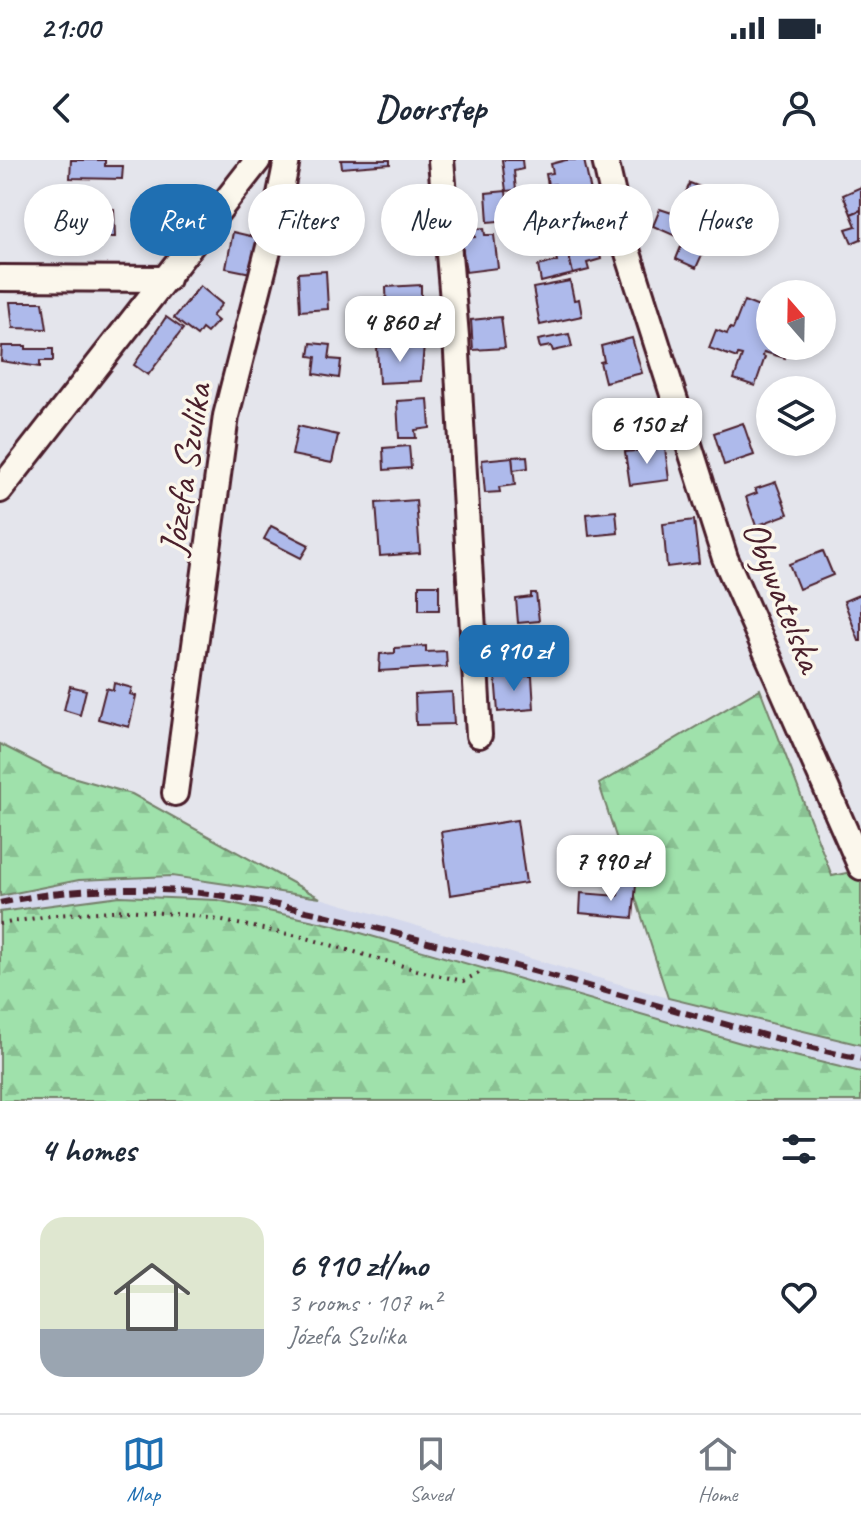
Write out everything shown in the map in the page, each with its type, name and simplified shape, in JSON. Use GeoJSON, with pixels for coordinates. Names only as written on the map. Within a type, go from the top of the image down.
{"type":"FeatureCollection","features":[{"type":"Feature","properties":{"kind":"street"},"geometry":{"type":"LineString","coordinates":[[0,490],[258,160]]}},
{"type":"Feature","properties":{"kind":"street","name":"Józefa Szulika"},"geometry":{"type":"LineString","coordinates":[[175,793],[226,416],[271,239],[287,160]]}},
{"type":"Feature","properties":{"kind":"street"},"geometry":{"type":"LineString","coordinates":[[441,160],[457,351],[479,735]]}},
{"type":"Feature","properties":{"kind":"street","name":"Obywatelska"},"geometry":{"type":"LineString","coordinates":[[605,160],[622,234],[725,558],[861,867]]}},
{"type":"Feature","properties":{"kind":"street"},"geometry":{"type":"LineString","coordinates":[[0,278],[167,279]]}},
{"type":"Feature","properties":{"kind":"path"},"geometry":{"type":"LineString","coordinates":[[0,924],[55,915],[126,910],[198,916],[303,937],[463,981],[479,973]]}},
{"type":"Feature","properties":{"kind":"shaded area"},"geometry":{"type":"Polygon","coordinates":[[[172,876],[320,898],[668,998],[861,1045],[861,1072],[741,1043],[333,925],[217,900],[120,896],[0,912],[0,896],[79,880],[172,876]]]}},
{"type":"Feature","properties":{"kind":"green space"},"geometry":{"type":"Polygon","coordinates":[[[760,689],[832,876],[861,870],[861,1045],[668,998],[599,784],[760,689]]]}},
{"type":"Feature","properties":{"kind":"green space"},"geometry":{"type":"Polygon","coordinates":[[[0,744],[55,772],[132,794],[320,898],[172,876],[79,880],[0,896],[0,744]]]}},
{"type":"Feature","properties":{"kind":"green space"},"geometry":{"type":"Polygon","coordinates":[[[120,896],[217,900],[333,925],[741,1043],[861,1072],[861,1101],[0,1101],[0,912],[120,896]]]}},
{"type":"Feature","properties":{"kind":"building"},"geometry":{"type":"Polygon","coordinates":[[[71,160],[105,160],[105,166],[123,166],[122,179],[70,178],[71,160]]]}},
{"type":"Feature","properties":{"kind":"building"},"geometry":{"type":"Polygon","coordinates":[[[341,160],[390,160],[390,164],[342,168],[341,160]]]}},
{"type":"Feature","properties":{"kind":"building"},"geometry":{"type":"Polygon","coordinates":[[[502,160],[522,160],[523,169],[514,171],[515,184],[505,184],[502,160]]]}},
{"type":"Feature","properties":{"kind":"building"},"geometry":{"type":"Polygon","coordinates":[[[584,160],[589,184],[548,184],[546,174],[553,173],[551,164],[584,160]]]}},
{"type":"Feature","properties":{"kind":"building"},"geometry":{"type":"Polygon","coordinates":[[[861,187],[861,210],[851,214],[843,195],[861,187]]]}},
{"type":"Feature","properties":{"kind":"building"},"geometry":{"type":"Polygon","coordinates":[[[494,192],[494,221],[488,222],[486,193],[494,192]]]}},
{"type":"Feature","properties":{"kind":"building"},"geometry":{"type":"Polygon","coordinates":[[[660,209],[669,212],[669,233],[653,226],[660,209]]]}},
{"type":"Feature","properties":{"kind":"building"},"geometry":{"type":"Polygon","coordinates":[[[861,210],[861,239],[852,243],[846,229],[856,226],[851,214],[861,210]]]}},
{"type":"Feature","properties":{"kind":"building"},"geometry":{"type":"Polygon","coordinates":[[[484,228],[485,235],[494,235],[494,256],[497,256],[498,268],[466,272],[464,256],[478,256],[478,229],[484,228]]]}},
{"type":"Feature","properties":{"kind":"building"},"geometry":{"type":"Polygon","coordinates":[[[233,232],[248,236],[248,256],[260,256],[256,274],[226,268],[228,256],[232,256],[233,232]]]}},
{"type":"Feature","properties":{"kind":"building"},"geometry":{"type":"Polygon","coordinates":[[[556,256],[568,256],[573,274],[541,282],[538,266],[557,261],[556,256]]]}},
{"type":"Feature","properties":{"kind":"building"},"geometry":{"type":"Polygon","coordinates":[[[569,256],[600,256],[601,259],[587,263],[589,270],[573,274],[569,256]]]}},
{"type":"Feature","properties":{"kind":"building"},"geometry":{"type":"Polygon","coordinates":[[[677,256],[701,256],[696,268],[676,259],[677,256]]]}},
{"type":"Feature","properties":{"kind":"building"},"geometry":{"type":"Polygon","coordinates":[[[326,271],[328,309],[300,311],[298,273],[326,271]]]}},
{"type":"Feature","properties":{"kind":"building"},"geometry":{"type":"Polygon","coordinates":[[[570,281],[574,300],[579,299],[582,316],[540,325],[533,288],[570,281]]]}},
{"type":"Feature","properties":{"kind":"building"},"geometry":{"type":"Polygon","coordinates":[[[421,285],[421,316],[387,318],[386,287],[421,285]]]}},
{"type":"Feature","properties":{"kind":"building"},"geometry":{"type":"Polygon","coordinates":[[[200,286],[222,304],[212,316],[218,321],[207,333],[202,329],[197,336],[174,318],[200,286]]]}},
{"type":"Feature","properties":{"kind":"building"},"geometry":{"type":"Polygon","coordinates":[[[386,299],[387,318],[375,319],[373,300],[386,299]]]}},
{"type":"Feature","properties":{"kind":"building"},"geometry":{"type":"Polygon","coordinates":[[[744,301],[756,306],[756,360],[764,360],[755,386],[734,379],[742,356],[738,355],[737,358],[709,348],[716,330],[727,334],[730,328],[733,329],[744,301]]]}},
{"type":"Feature","properties":{"kind":"building"},"geometry":{"type":"Polygon","coordinates":[[[10,302],[43,302],[47,329],[13,328],[10,302]]]}},
{"type":"Feature","properties":{"kind":"building"},"geometry":{"type":"Polygon","coordinates":[[[166,317],[183,329],[148,375],[134,365],[166,317]]]}},
{"type":"Feature","properties":{"kind":"building"},"geometry":{"type":"Polygon","coordinates":[[[501,317],[505,348],[473,350],[471,320],[501,317]]]}},
{"type":"Feature","properties":{"kind":"building"},"geometry":{"type":"Polygon","coordinates":[[[569,334],[572,347],[553,351],[551,346],[540,348],[538,340],[569,334]]]}},
{"type":"Feature","properties":{"kind":"building"},"geometry":{"type":"Polygon","coordinates":[[[632,338],[642,373],[605,382],[600,362],[604,361],[601,346],[632,338]]]}},
{"type":"Feature","properties":{"kind":"building"},"geometry":{"type":"Polygon","coordinates":[[[311,343],[331,345],[329,359],[341,360],[339,378],[314,374],[316,357],[309,356],[311,343]]]}},
{"type":"Feature","properties":{"kind":"building"},"geometry":{"type":"Polygon","coordinates":[[[424,345],[421,381],[379,383],[377,347],[424,345]]]}},
{"type":"Feature","properties":{"kind":"building"},"geometry":{"type":"Polygon","coordinates":[[[2,346],[53,349],[53,361],[40,361],[40,367],[1,361],[2,346]]]}},
{"type":"Feature","properties":{"kind":"building"},"geometry":{"type":"Polygon","coordinates":[[[428,399],[430,428],[415,430],[416,438],[399,438],[397,401],[428,399]]]}},
{"type":"Feature","properties":{"kind":"building"},"geometry":{"type":"Polygon","coordinates":[[[743,423],[754,455],[724,465],[714,433],[743,423]]]}},
{"type":"Feature","properties":{"kind":"building"},"geometry":{"type":"Polygon","coordinates":[[[298,426],[338,435],[332,463],[292,455],[298,426]]]}},
{"type":"Feature","properties":{"kind":"building"},"geometry":{"type":"Polygon","coordinates":[[[409,446],[411,468],[384,470],[383,448],[409,446]]]}},
{"type":"Feature","properties":{"kind":"building"},"geometry":{"type":"Polygon","coordinates":[[[665,448],[669,480],[630,485],[625,452],[665,448]]]}},
{"type":"Feature","properties":{"kind":"building"},"geometry":{"type":"Polygon","coordinates":[[[527,456],[528,468],[513,470],[512,457],[527,456]]]}},
{"type":"Feature","properties":{"kind":"building"},"geometry":{"type":"Polygon","coordinates":[[[512,457],[515,485],[499,487],[500,492],[485,493],[482,460],[512,457]]]}},
{"type":"Feature","properties":{"kind":"building"},"geometry":{"type":"Polygon","coordinates":[[[776,482],[788,514],[756,526],[746,497],[757,493],[755,489],[776,482]]]}},
{"type":"Feature","properties":{"kind":"building"},"geometry":{"type":"Polygon","coordinates":[[[416,500],[420,553],[380,556],[376,503],[416,500]]]}},
{"type":"Feature","properties":{"kind":"building"},"geometry":{"type":"Polygon","coordinates":[[[616,511],[618,533],[589,536],[587,514],[616,511]]]}},
{"type":"Feature","properties":{"kind":"building"},"geometry":{"type":"Polygon","coordinates":[[[694,520],[699,563],[667,567],[663,524],[694,520]]]}},
{"type":"Feature","properties":{"kind":"building"},"geometry":{"type":"Polygon","coordinates":[[[271,526],[309,545],[301,558],[264,539],[271,526]]]}},
{"type":"Feature","properties":{"kind":"building"},"geometry":{"type":"Polygon","coordinates":[[[823,551],[833,575],[799,589],[789,564],[823,551]]]}},
{"type":"Feature","properties":{"kind":"building"},"geometry":{"type":"Polygon","coordinates":[[[419,585],[439,585],[439,610],[419,610],[419,585]]]}},
{"type":"Feature","properties":{"kind":"building"},"geometry":{"type":"Polygon","coordinates":[[[531,593],[536,593],[539,621],[518,623],[516,599],[531,597],[531,593]]]}},
{"type":"Feature","properties":{"kind":"building"},"geometry":{"type":"Polygon","coordinates":[[[861,594],[861,641],[859,641],[844,601],[861,594]]]}},
{"type":"Feature","properties":{"kind":"building"},"geometry":{"type":"Polygon","coordinates":[[[426,646],[426,652],[446,651],[447,667],[379,671],[380,654],[395,653],[395,648],[426,646]]]}},
{"type":"Feature","properties":{"kind":"building"},"geometry":{"type":"Polygon","coordinates":[[[495,675],[532,676],[534,709],[498,712],[495,675]]]}},
{"type":"Feature","properties":{"kind":"building"},"geometry":{"type":"Polygon","coordinates":[[[114,683],[132,688],[130,694],[136,696],[129,727],[98,719],[106,688],[113,690],[114,683]]]}},
{"type":"Feature","properties":{"kind":"building"},"geometry":{"type":"Polygon","coordinates":[[[70,686],[86,690],[80,715],[64,710],[70,686]]]}},
{"type":"Feature","properties":{"kind":"building"},"geometry":{"type":"Polygon","coordinates":[[[452,692],[454,724],[416,725],[415,694],[452,692]]]}},
{"type":"Feature","properties":{"kind":"building"},"geometry":{"type":"Polygon","coordinates":[[[517,820],[526,883],[450,895],[441,832],[517,820]]]}},
{"type":"Feature","properties":{"kind":"building"},"geometry":{"type":"Polygon","coordinates":[[[619,882],[636,884],[633,918],[580,913],[581,893],[618,896],[619,882]]]}},
{"type":"Feature","properties":{"kind":"railway"},"geometry":{"type":"LineString","coordinates":[[0,903],[59,893],[116,889],[171,890],[280,905],[861,1059]]}}]}
